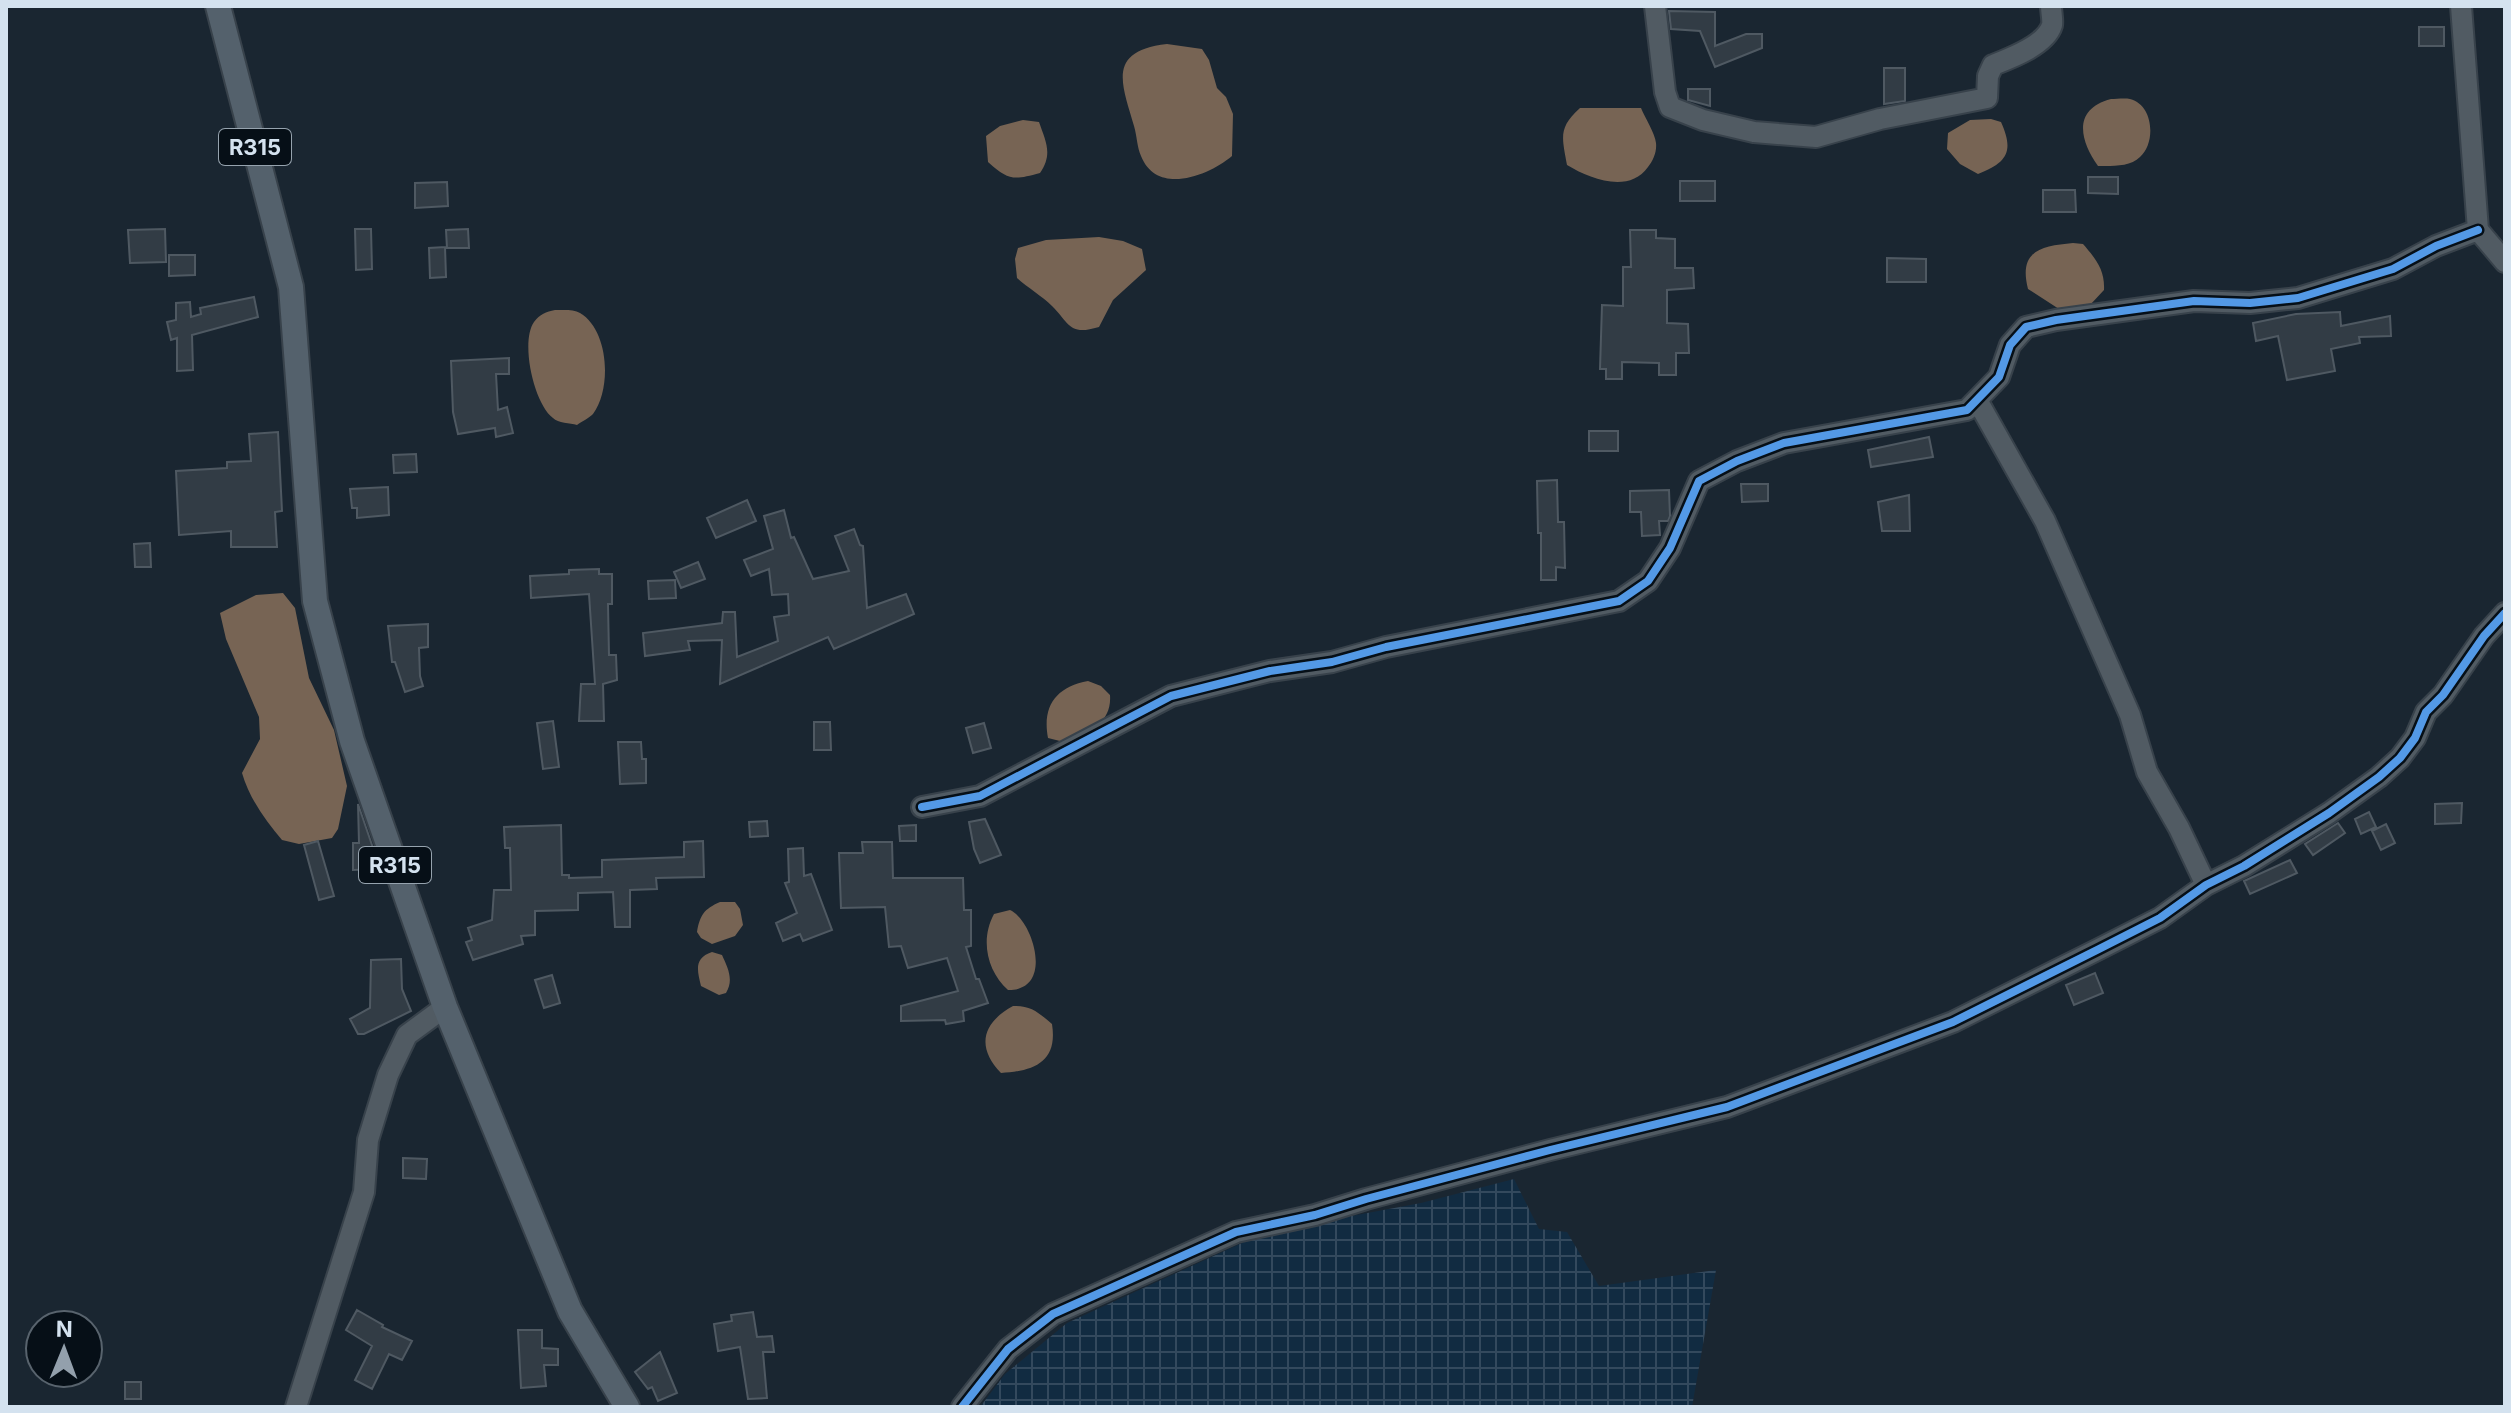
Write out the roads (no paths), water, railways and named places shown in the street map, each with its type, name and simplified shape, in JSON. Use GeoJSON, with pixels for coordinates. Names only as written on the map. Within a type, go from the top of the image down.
{"type":"FeatureCollection","features":[{"type":"Feature","properties":{"kind":"main road","name":"R315"},"geometry":{"type":"LineString","coordinates":[[218,6],[291,287],[315,601],[352,741],[445,1007],[570,1311],[627,1407]]}},
{"type":"Feature","properties":{"kind":"street"},"geometry":{"type":"LineString","coordinates":[[1655,6],[1665,92],[1670,107],[1703,120],[1754,132],[1816,137],[1880,119],[1987,98],[1988,76],[1993,65],[2019,55],[2049,31],[2053,24],[2051,6]]}},
{"type":"Feature","properties":{"kind":"street"},"geometry":{"type":"LineString","coordinates":[[2461,6],[2478,230],[2505,262]]}},
{"type":"Feature","properties":{"kind":"street"},"geometry":{"type":"LineString","coordinates":[[922,807],[980,796],[1171,696],[1270,671],[1332,662],[1413,641],[1619,601],[1648,581],[1670,548],[1699,481],[1737,461],[1784,443],[1967,410],[1999,377],[2010,345],[2026,327],[2194,301],[2250,303],[2298,298],[2393,269],[2436,246],[2478,230]]}},
{"type":"Feature","properties":{"kind":"street"},"geometry":{"type":"LineString","coordinates":[[1977,400],[2045,521],[2130,715],[2147,772],[2179,828],[2206,885]]}},
{"type":"Feature","properties":{"kind":"street"},"geometry":{"type":"LineString","coordinates":[[962,1407],[1008,1349],[1053,1314],[1236,1232],[1315,1215],[1550,1150],[1727,1107],[1953,1022],[2160,918],[2206,885],[2244,866],[2329,813],[2379,777],[2400,758],[2415,738],[2426,712],[2443,695],[2484,636],[2505,613]]}},
{"type":"Feature","properties":{"kind":"street"},"geometry":{"type":"LineString","coordinates":[[296,1407],[364,1192],[368,1140],[388,1075],[407,1035],[445,1007]]}}]}
